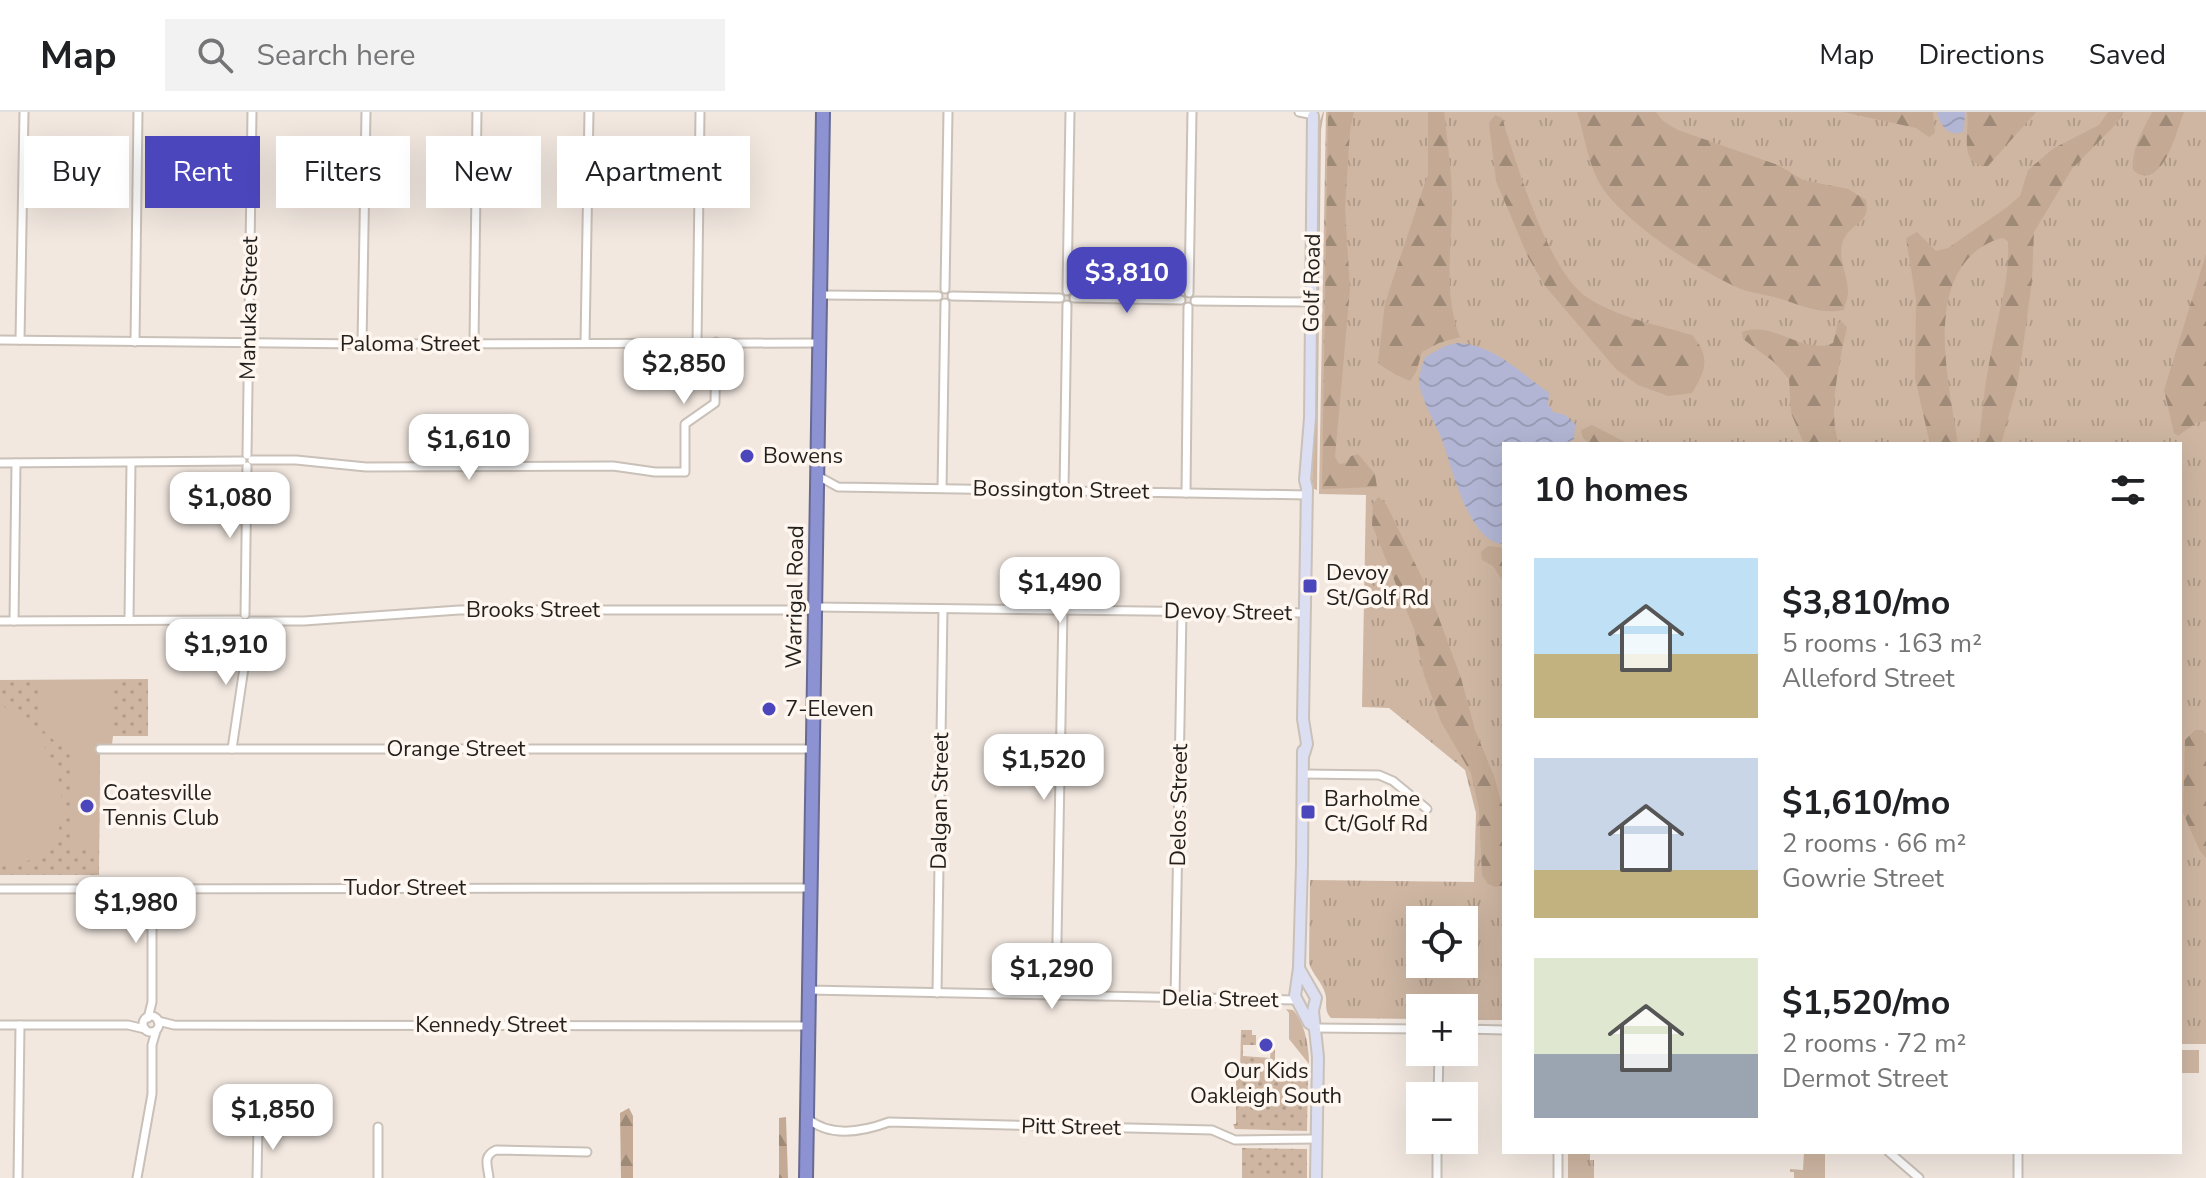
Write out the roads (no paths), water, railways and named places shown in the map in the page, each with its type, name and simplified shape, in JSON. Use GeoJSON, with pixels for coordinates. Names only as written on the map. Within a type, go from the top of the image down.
{"type":"FeatureCollection","features":[{"type":"Feature","properties":{"kind":"highway","name":"Warrigal Road"},"geometry":{"type":"LineString","coordinates":[[806,1178],[823,112]]}},
{"type":"Feature","properties":{"kind":"street"},"geometry":{"type":"LineString","coordinates":[[20,340],[24,112]]}},
{"type":"Feature","properties":{"kind":"street"},"geometry":{"type":"LineString","coordinates":[[135,342],[138,112]]}},
{"type":"Feature","properties":{"kind":"street","name":"Manuka Street"},"geometry":{"type":"LineString","coordinates":[[232,749],[244,668],[252,112]]}},
{"type":"Feature","properties":{"kind":"street"},"geometry":{"type":"LineString","coordinates":[[362,344],[366,112]]}},
{"type":"Feature","properties":{"kind":"street"},"geometry":{"type":"LineString","coordinates":[[474,343],[477,112]]}},
{"type":"Feature","properties":{"kind":"street"},"geometry":{"type":"LineString","coordinates":[[585,343],[589,112]]}},
{"type":"Feature","properties":{"kind":"street"},"geometry":{"type":"LineString","coordinates":[[697,343],[700,112]]}},
{"type":"Feature","properties":{"kind":"street"},"geometry":{"type":"LineString","coordinates":[[948,112],[945,289],[952,296],[1060,298],[1067,305]]}},
{"type":"Feature","properties":{"kind":"street"},"geometry":{"type":"LineString","coordinates":[[1060,298],[1067,291],[1070,112]]}},
{"type":"Feature","properties":{"kind":"street"},"geometry":{"type":"LineString","coordinates":[[1189,293],[1192,112]]}},
{"type":"Feature","properties":{"kind":"street","name":"Golf Road"},"geometry":{"type":"LineString","coordinates":[[1298,1000],[1304,754],[1307,744],[1303,727],[1307,491],[1311,481],[1309,113]]}},
{"type":"Feature","properties":{"kind":"street"},"geometry":{"type":"LineString","coordinates":[[938,296],[945,289]]}},
{"type":"Feature","properties":{"kind":"street"},"geometry":{"type":"LineString","coordinates":[[1067,291],[1074,298],[1181,300],[1188,307],[1186,493]]}},
{"type":"Feature","properties":{"kind":"street"},"geometry":{"type":"LineString","coordinates":[[1181,300],[1189,293]]}},
{"type":"Feature","properties":{"kind":"street"},"geometry":{"type":"LineString","coordinates":[[1189,293],[1195,301]]}},
{"type":"Feature","properties":{"kind":"street"},"geometry":{"type":"LineString","coordinates":[[821,295],[938,296]]}},
{"type":"Feature","properties":{"kind":"street"},"geometry":{"type":"LineString","coordinates":[[938,296],[945,303]]}},
{"type":"Feature","properties":{"kind":"street"},"geometry":{"type":"LineString","coordinates":[[942,488],[945,303],[952,296]]}},
{"type":"Feature","properties":{"kind":"street"},"geometry":{"type":"LineString","coordinates":[[1064,490],[1067,305],[1074,298]]}},
{"type":"Feature","properties":{"kind":"street"},"geometry":{"type":"LineString","coordinates":[[1188,307],[1195,301],[1312,302]]}},
{"type":"Feature","properties":{"kind":"street","name":"Paloma Street"},"geometry":{"type":"LineString","coordinates":[[0,340],[362,344],[820,343]]}},
{"type":"Feature","properties":{"kind":"street"},"geometry":{"type":"LineString","coordinates":[[0,463],[296,460],[366,467],[613,466],[655,472],[685,472],[685,424],[715,403],[716,342]]}},
{"type":"Feature","properties":{"kind":"street"},"geometry":{"type":"LineString","coordinates":[[14,621],[16,463]]}},
{"type":"Feature","properties":{"kind":"street"},"geometry":{"type":"LineString","coordinates":[[129,620],[131,463]]}},
{"type":"Feature","properties":{"kind":"street","name":"Bossington Street"},"geometry":{"type":"LineString","coordinates":[[818,476],[838,487],[1186,493],[1307,491]]}},
{"type":"Feature","properties":{"kind":"street","name":"Brooks Street"},"geometry":{"type":"LineString","coordinates":[[0,621],[304,621],[459,610],[815,608]]}},
{"type":"Feature","properties":{"kind":"street","name":"Devoy Street"},"geometry":{"type":"LineString","coordinates":[[815,608],[1305,613]]}},
{"type":"Feature","properties":{"kind":"street","name":"Dalgan Street"},"geometry":{"type":"LineString","coordinates":[[937,993],[943,609]]}},
{"type":"Feature","properties":{"kind":"street"},"geometry":{"type":"LineString","coordinates":[[1056,995],[1063,610]]}},
{"type":"Feature","properties":{"kind":"street","name":"Delos Street"},"geometry":{"type":"LineString","coordinates":[[1175,998],[1182,611]]}},
{"type":"Feature","properties":{"kind":"street","name":"Orange Street"},"geometry":{"type":"LineString","coordinates":[[100,749],[812,749]]}},
{"type":"Feature","properties":{"kind":"street"},"geometry":{"type":"LineString","coordinates":[[1304,774],[1379,775],[1393,781],[1427,809]]}},
{"type":"Feature","properties":{"kind":"street","name":"Tudor Street"},"geometry":{"type":"LineString","coordinates":[[0,889],[810,888]]}},
{"type":"Feature","properties":{"kind":"street"},"geometry":{"type":"LineString","coordinates":[[137,1178],[152,1094],[152,889]]}},
{"type":"Feature","properties":{"kind":"street"},"geometry":{"type":"LineString","coordinates":[[1299,968],[1316,998],[1316,1178]]}},
{"type":"Feature","properties":{"kind":"street"},"geometry":{"type":"LineString","coordinates":[[1298,1000],[1305,988],[1311,990]]}},
{"type":"Feature","properties":{"kind":"street","name":"Delia Street"},"geometry":{"type":"LineString","coordinates":[[808,990],[1298,1000]]}},
{"type":"Feature","properties":{"kind":"street"},"geometry":{"type":"LineString","coordinates":[[1298,1000],[1309,1008],[1314,1004]]}},
{"type":"Feature","properties":{"kind":"street"},"geometry":{"type":"LineString","coordinates":[[1298,1000],[1314,1027]]}},
{"type":"Feature","properties":{"kind":"street","name":"Kennedy Street"},"geometry":{"type":"LineString","coordinates":[[0,1025],[807,1026]]}},
{"type":"Feature","properties":{"kind":"street"},"geometry":{"type":"LineString","coordinates":[[18,1178],[20,1025]]}},
{"type":"Feature","properties":{"kind":"street"},"geometry":{"type":"LineString","coordinates":[[1314,1027],[1406,1029]]}},
{"type":"Feature","properties":{"kind":"street"},"geometry":{"type":"LineString","coordinates":[[1478,1029],[1502,1030]]}},
{"type":"Feature","properties":{"kind":"street"},"geometry":{"type":"LineString","coordinates":[[806,1144],[824,1130],[807,1117]]}},
{"type":"Feature","properties":{"kind":"street","name":"Pitt Street"},"geometry":{"type":"LineString","coordinates":[[824,1130],[866,1130],[889,1122],[1212,1130],[1235,1140],[1317,1139]]}},
{"type":"Feature","properties":{"kind":"street"},"geometry":{"type":"LineString","coordinates":[[257,1178],[258,1126]]}},
{"type":"Feature","properties":{"kind":"street"},"geometry":{"type":"LineString","coordinates":[[378,1127],[378,1178]]}},
{"type":"Feature","properties":{"kind":"street"},"geometry":{"type":"LineString","coordinates":[[489,1178],[486,1159],[496,1150],[587,1152]]}},
{"type":"Feature","properties":{"kind":"street"},"geometry":{"type":"LineString","coordinates":[[1437,1154],[1437,1178]]}},
{"type":"Feature","properties":{"kind":"street"},"geometry":{"type":"LineString","coordinates":[[1558,1154],[1558,1178]]}},
{"type":"Feature","properties":{"kind":"street"},"geometry":{"type":"LineString","coordinates":[[1891,1154],[1914,1177]]}},
{"type":"Feature","properties":{"kind":"street"},"geometry":{"type":"LineString","coordinates":[[2018,1154],[2018,1178]]}},
{"type":"Feature","properties":{"kind":"water"},"geometry":{"type":"Polygon","coordinates":[[[1937,112],[1965,112],[1964,131],[1950,132],[1940,122],[1937,112]]]}},
{"type":"Feature","properties":{"kind":"water"},"geometry":{"type":"Polygon","coordinates":[[[1457,343],[1470,345],[1495,354],[1549,393],[1548,404],[1553,412],[1565,415],[1575,424],[1574,439],[1569,442],[1502,442],[1502,544],[1492,541],[1481,532],[1472,518],[1420,388],[1419,376],[1425,357],[1457,343]]]}},
{"type":"Feature","properties":{"kind":"place","name":"Bowens"},"geometry":{"type":"Point","coordinates":[747,456]}},
{"type":"Feature","properties":{"kind":"place","name":"Devoy St/Golf Rd"},"geometry":{"type":"Point","coordinates":[1310,586]}},
{"type":"Feature","properties":{"kind":"place","name":"7-Eleven"},"geometry":{"type":"Point","coordinates":[769,709]}},
{"type":"Feature","properties":{"kind":"place","name":"Coatesville Tennis Club"},"geometry":{"type":"Point","coordinates":[87,806]}},
{"type":"Feature","properties":{"kind":"place","name":"Barholme Ct/Golf Rd"},"geometry":{"type":"Point","coordinates":[1308,812]}},
{"type":"Feature","properties":{"kind":"place","name":"Our Kids Oakleigh South"},"geometry":{"type":"Point","coordinates":[1266,1045]}}]}
